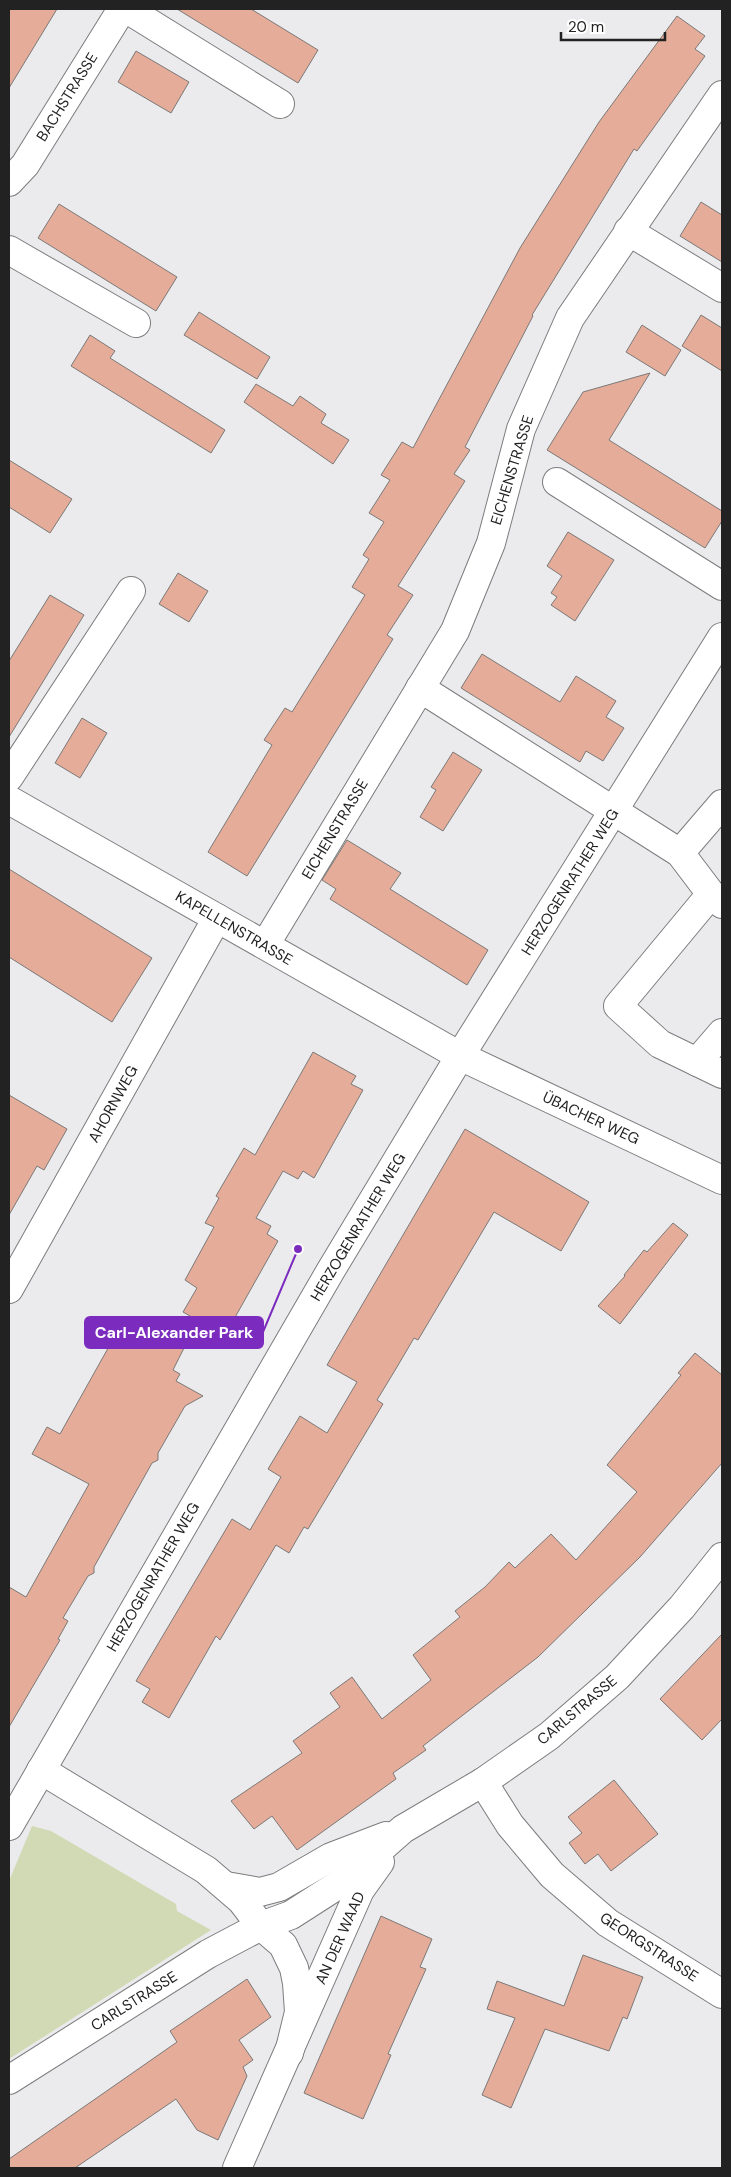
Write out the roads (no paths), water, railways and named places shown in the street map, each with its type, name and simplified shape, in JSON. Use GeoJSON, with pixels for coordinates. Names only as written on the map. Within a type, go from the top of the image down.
{"type":"FeatureCollection","features":[{"type":"Feature","properties":{"kind":"street","name":"BACHSTRASSE"},"geometry":{"type":"LineString","coordinates":[[9,182],[25,165],[122,9]]}},
{"type":"Feature","properties":{"kind":"street"},"geometry":{"type":"LineString","coordinates":[[127,9],[280,104]]}},
{"type":"Feature","properties":{"kind":"street","name":"EICHENSTRASSE"},"geometry":{"type":"LineString","coordinates":[[265,945],[455,630],[491,543],[521,430],[570,318],[722,94]]}},
{"type":"Feature","properties":{"kind":"street"},"geometry":{"type":"LineString","coordinates":[[628,231],[722,288]]}},
{"type":"Feature","properties":{"kind":"street"},"geometry":{"type":"LineString","coordinates":[[9,250],[136,323]]}},
{"type":"Feature","properties":{"kind":"street"},"geometry":{"type":"LineString","coordinates":[[557,482],[722,586]]}},
{"type":"Feature","properties":{"kind":"street"},"geometry":{"type":"LineString","coordinates":[[9,778],[130,591]]}},
{"type":"Feature","properties":{"kind":"street","name":"HERZOGENRATHER WEG"},"geometry":{"type":"LineString","coordinates":[[9,1826],[326,1278],[460,1056],[615,811],[722,637]]}},
{"type":"Feature","properties":{"kind":"street"},"geometry":{"type":"LineString","coordinates":[[420,688],[680,853],[716,899],[618,1006],[660,1044],[722,1074]]}},
{"type":"Feature","properties":{"kind":"street","name":"KAPELLENSTRASSE"},"geometry":{"type":"LineString","coordinates":[[9,800],[460,1056]]}},
{"type":"Feature","properties":{"kind":"street"},"geometry":{"type":"LineString","coordinates":[[680,853],[722,804]]}},
{"type":"Feature","properties":{"kind":"street","name":"AHORNWEG"},"geometry":{"type":"LineString","coordinates":[[9,1289],[217,918]]}},
{"type":"Feature","properties":{"kind":"street"},"geometry":{"type":"LineString","coordinates":[[697,1062],[722,1033]]}},
{"type":"Feature","properties":{"kind":"street","name":"ÜBACHER WEG"},"geometry":{"type":"LineString","coordinates":[[460,1056],[722,1180]]}},
{"type":"Feature","properties":{"kind":"street","name":"CARLSTRASSE"},"geometry":{"type":"LineString","coordinates":[[9,2080],[208,1954],[261,1926],[291,1915],[344,1881],[403,1830],[483,1782],[549,1736],[618,1677],[682,1607],[722,1557]]}},
{"type":"Feature","properties":{"kind":"street","name":"CARLSTRASSE"},"geometry":{"type":"LineString","coordinates":[[41,1770],[206,1870],[241,1900],[261,1926]]}},
{"type":"Feature","properties":{"kind":"street","name":"GEORGSTRASSE"},"geometry":{"type":"LineString","coordinates":[[483,1782],[510,1824],[552,1875],[608,1923],[722,1994]]}},
{"type":"Feature","properties":{"kind":"street","name":"CARLSTRASSE"},"geometry":{"type":"LineString","coordinates":[[226,1886],[260,1892],[279,1887],[331,1857],[403,1830]]}},
{"type":"Feature","properties":{"kind":"street","name":"AN DER WAAD"},"geometry":{"type":"LineString","coordinates":[[237,2168],[360,1890],[403,1830]]}},
{"type":"Feature","properties":{"kind":"street","name":"AN DER WAAD"},"geometry":{"type":"LineString","coordinates":[[261,1926],[283,1944],[294,1968],[298,1983],[299,2012],[289,2053]]}},
{"type":"Feature","properties":{"kind":"place","name":"Carl-Alexander Park"},"geometry":{"type":"Point","coordinates":[298,1249]}}]}
